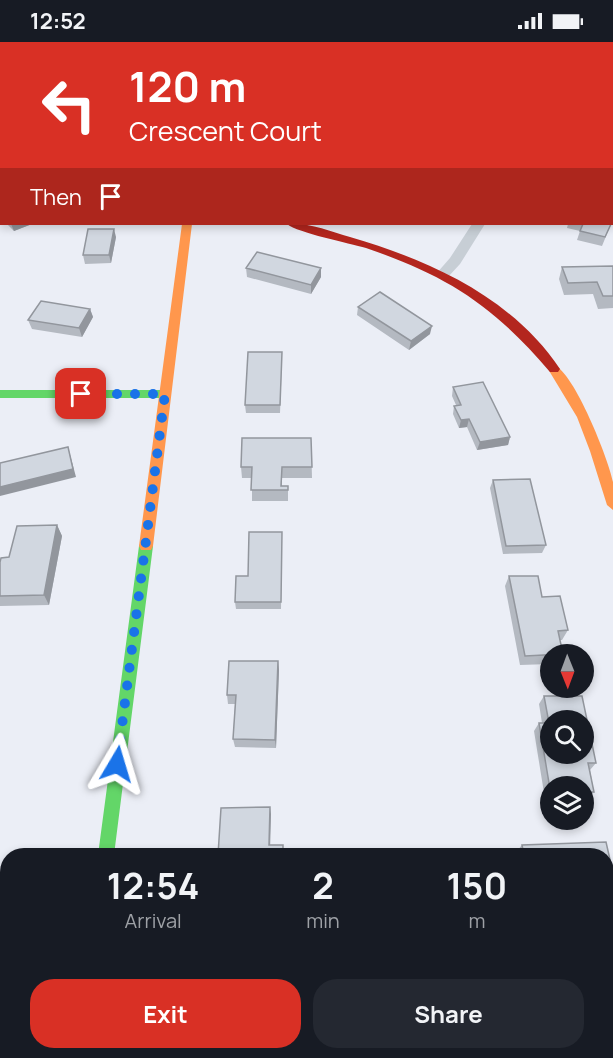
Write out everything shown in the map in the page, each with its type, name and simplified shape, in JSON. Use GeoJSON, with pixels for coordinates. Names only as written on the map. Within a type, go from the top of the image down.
{"type":"FeatureCollection","features":[{"type":"Feature","properties":{"kind":"street"},"geometry":{"type":"LineString","coordinates":[[107,848],[187,225]]}},
{"type":"Feature","properties":{"kind":"street"},"geometry":{"type":"LineString","coordinates":[[295,225],[377,249],[443,273],[510,321],[544,357],[578,403],[613,505]]}},
{"type":"Feature","properties":{"kind":"street"},"geometry":{"type":"LineString","coordinates":[[443,273],[455,261],[477,225]]}},
{"type":"Feature","properties":{"kind":"street"},"geometry":{"type":"LineString","coordinates":[[0,394],[165,394]]}},
{"type":"Feature","properties":{"kind":"building"},"geometry":{"type":"Polygon","coordinates":[[[583,225],[611,225],[605,237],[580,231],[583,225]]]}},
{"type":"Feature","properties":{"kind":"building"},"geometry":{"type":"Polygon","coordinates":[[[88,229],[114,229],[109,255],[83,255],[88,229]]]}},
{"type":"Feature","properties":{"kind":"building"},"geometry":{"type":"Polygon","coordinates":[[[257,252],[321,268],[311,285],[246,268],[257,252]]]}},
{"type":"Feature","properties":{"kind":"building"},"geometry":{"type":"Polygon","coordinates":[[[613,266],[613,296],[603,296],[597,282],[568,283],[562,267],[613,266]]]}},
{"type":"Feature","properties":{"kind":"building"},"geometry":{"type":"Polygon","coordinates":[[[380,292],[432,326],[411,341],[358,307],[380,292]]]}},
{"type":"Feature","properties":{"kind":"building"},"geometry":{"type":"Polygon","coordinates":[[[41,301],[90,309],[79,328],[28,320],[41,301]]]}},
{"type":"Feature","properties":{"kind":"building"},"geometry":{"type":"Polygon","coordinates":[[[248,352],[282,352],[280,405],[245,405],[248,352]]]}},
{"type":"Feature","properties":{"kind":"building"},"geometry":{"type":"Polygon","coordinates":[[[483,382],[510,437],[480,442],[469,419],[461,420],[454,406],[461,405],[453,387],[483,382]]]}},
{"type":"Feature","properties":{"kind":"building"},"geometry":{"type":"Polygon","coordinates":[[[242,438],[311,438],[312,467],[282,467],[281,486],[288,486],[288,490],[251,490],[252,467],[241,467],[242,438]]]}},
{"type":"Feature","properties":{"kind":"building"},"geometry":{"type":"Polygon","coordinates":[[[68,447],[73,469],[0,487],[0,463],[68,447]]]}},
{"type":"Feature","properties":{"kind":"building"},"geometry":{"type":"Polygon","coordinates":[[[530,479],[546,545],[506,546],[493,480],[530,479]]]}},
{"type":"Feature","properties":{"kind":"building"},"geometry":{"type":"Polygon","coordinates":[[[57,525],[44,595],[0,596],[0,562],[1,558],[9,557],[17,526],[57,525]]]}},
{"type":"Feature","properties":{"kind":"building"},"geometry":{"type":"Polygon","coordinates":[[[249,532],[282,532],[281,602],[235,602],[236,576],[248,576],[249,532]]]}},
{"type":"Feature","properties":{"kind":"building"},"geometry":{"type":"Polygon","coordinates":[[[509,576],[538,576],[542,597],[560,596],[568,630],[558,631],[561,644],[540,644],[540,655],[525,656],[509,576]]]}},
{"type":"Feature","properties":{"kind":"building"},"geometry":{"type":"Polygon","coordinates":[[[229,661],[278,661],[275,740],[233,739],[236,695],[227,695],[229,661]]]}},
{"type":"Feature","properties":{"kind":"building"},"geometry":{"type":"Polygon","coordinates":[[[544,698],[582,698],[585,710],[547,710],[544,698]]]}},
{"type":"Feature","properties":{"kind":"building"},"geometry":{"type":"Polygon","coordinates":[[[546,764],[588,764],[591,776],[548,776],[546,764]]]}},
{"type":"Feature","properties":{"kind":"building"},"geometry":{"type":"Polygon","coordinates":[[[270,807],[269,845],[283,845],[283,848],[218,848],[221,808],[270,807]]]}},
{"type":"Feature","properties":{"kind":"building"},"geometry":{"type":"Polygon","coordinates":[[[606,842],[607,848],[523,848],[522,845],[606,842]]]}},
{"type":"Feature","properties":{"kind":"traffic: fast"},"geometry":{"type":"LineString","coordinates":[[0,394],[165,394]]}},
{"type":"Feature","properties":{"kind":"traffic: fast"},"geometry":{"type":"LineString","coordinates":[[107,848],[146,546]]}},
{"type":"Feature","properties":{"kind":"traffic: slow"},"geometry":{"type":"LineString","coordinates":[[146,546],[187,225]]}},
{"type":"Feature","properties":{"kind":"traffic: slow"},"geometry":{"type":"LineString","coordinates":[[554,369],[583,417],[597,451],[613,505]]}},
{"type":"Feature","properties":{"kind":"traffic: jam"},"geometry":{"type":"LineString","coordinates":[[295,225],[403,258],[468,289],[498,311],[527,337],[554,369]]}},
{"type":"Feature","properties":{"kind":"route"},"geometry":{"type":"LineString","coordinates":[[81,394],[165,394],[117,764]]}}]}
